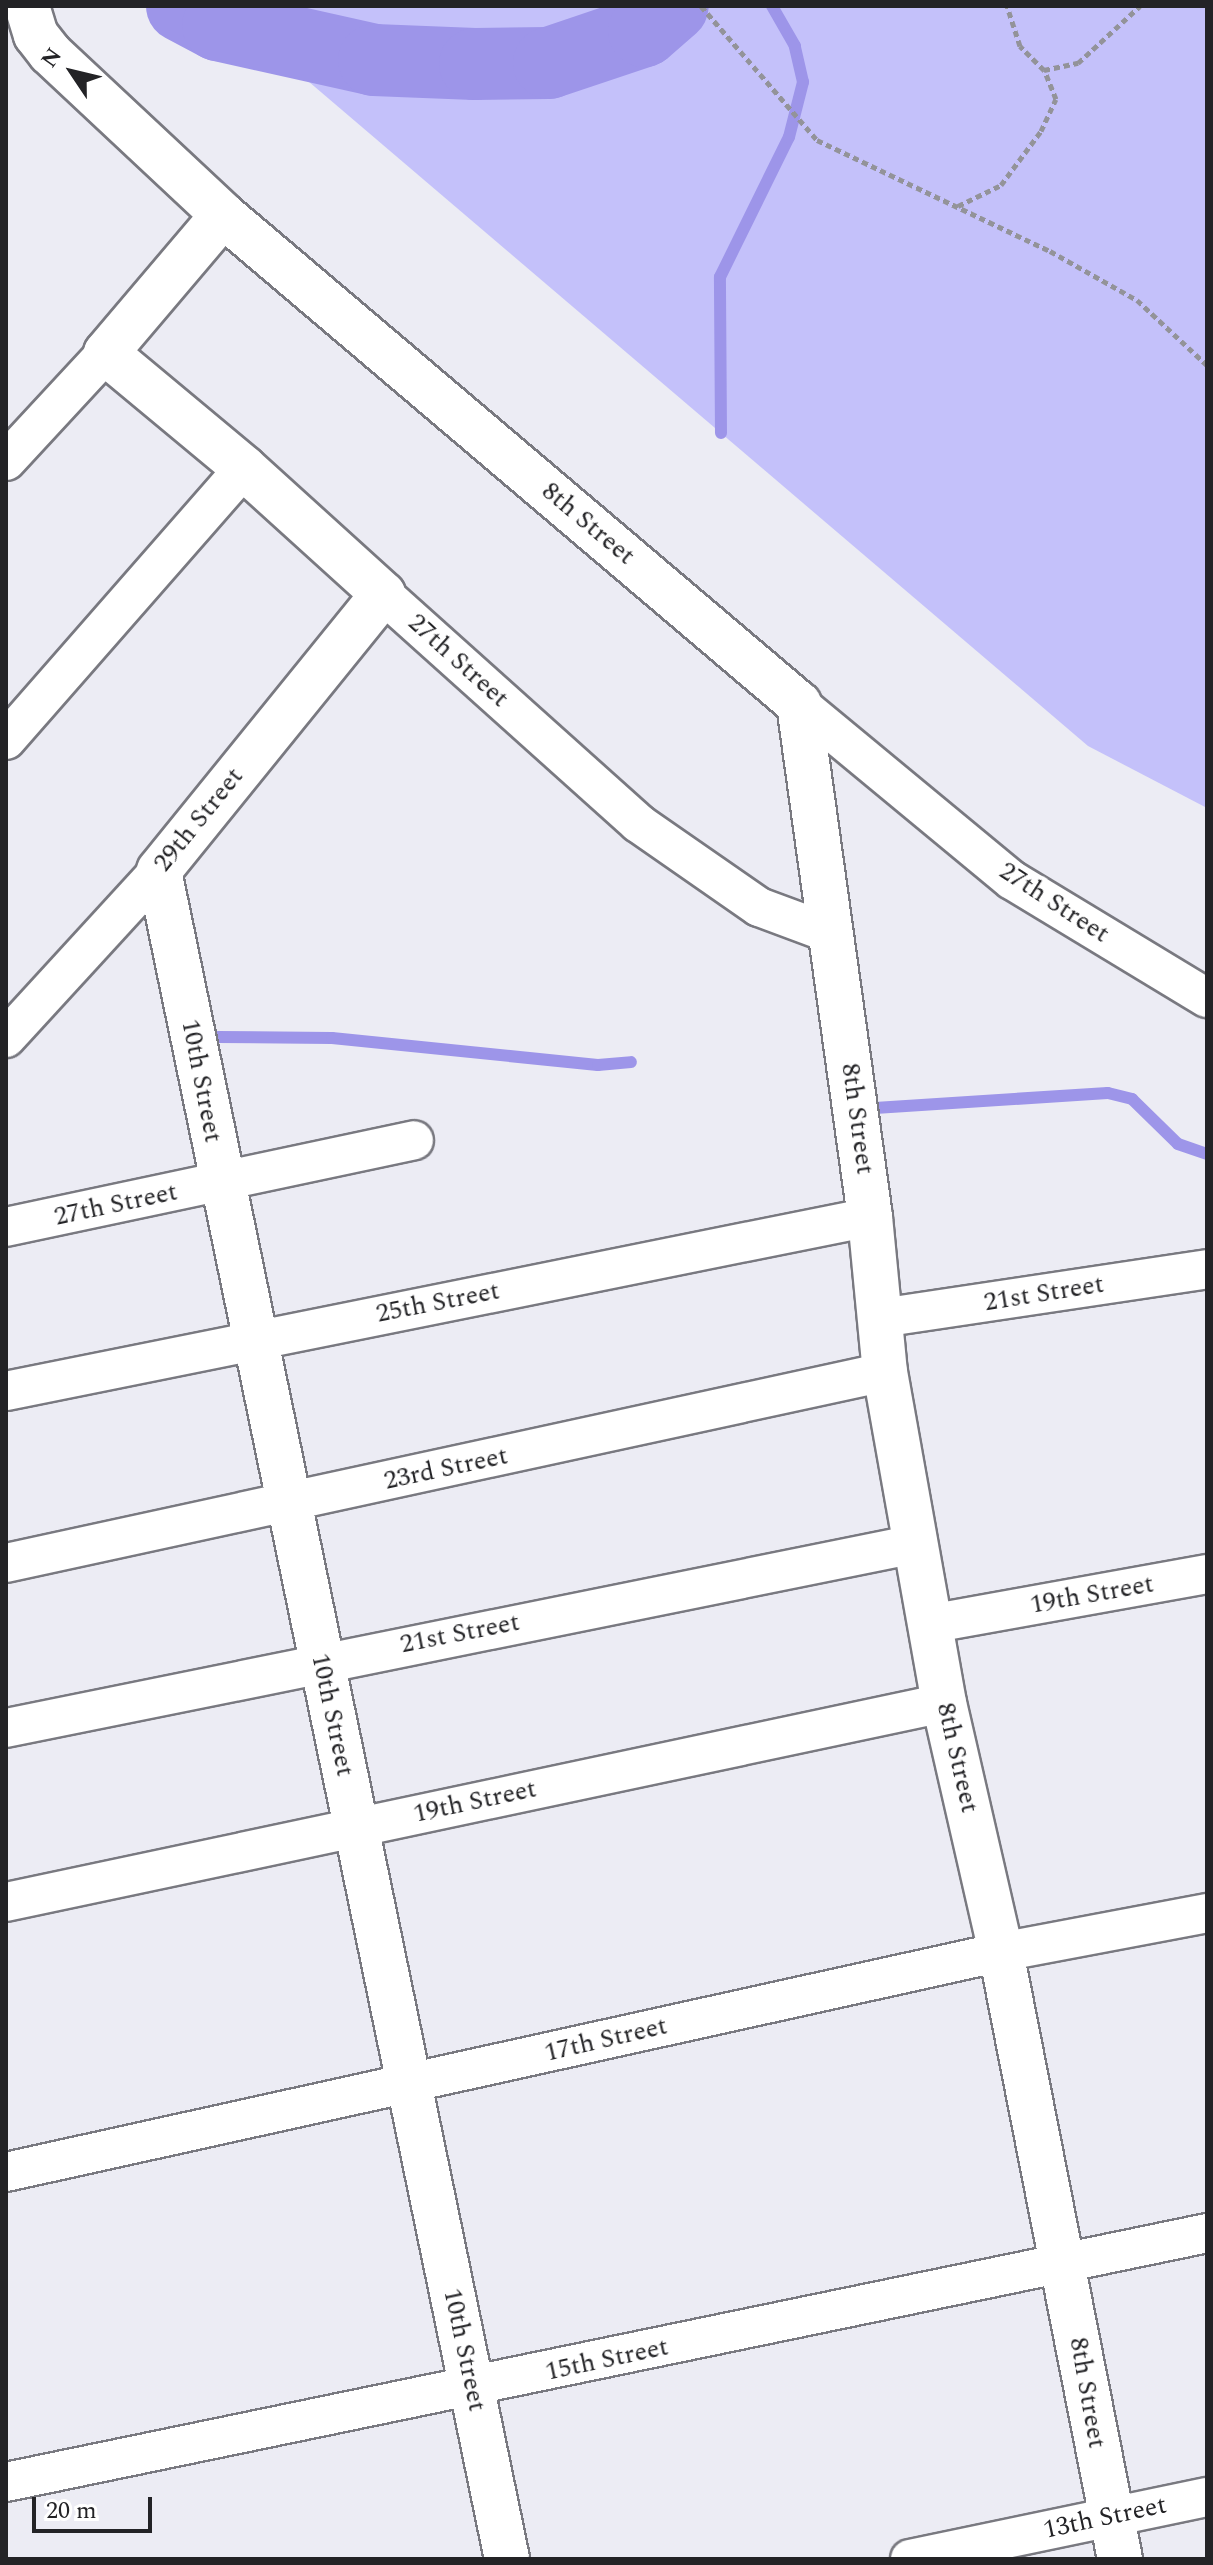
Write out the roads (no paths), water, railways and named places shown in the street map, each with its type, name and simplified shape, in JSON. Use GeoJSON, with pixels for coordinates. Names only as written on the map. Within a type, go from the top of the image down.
{"type":"FeatureCollection","features":[{"type":"Feature","properties":{"kind":"street","name":"8th Street"},"geometry":{"type":"LineString","coordinates":[[29,13],[50,53],[223,215],[799,704],[870,1217],[885,1372],[944,1703],[1001,1952],[1120,2559]]}},
{"type":"Feature","properties":{"kind":"street"},"geometry":{"type":"LineString","coordinates":[[6,461],[106,353],[223,215]]}},
{"type":"Feature","properties":{"kind":"street","name":"27th Street"},"geometry":{"type":"LineString","coordinates":[[106,353],[244,468],[638,823],[759,907],[832,934]]}},
{"type":"Feature","properties":{"kind":"street"},"geometry":{"type":"LineString","coordinates":[[6,740],[244,468]]}},
{"type":"Feature","properties":{"kind":"street","name":"29th Street"},"geometry":{"type":"LineString","coordinates":[[6,1038],[159,871],[383,594]]}},
{"type":"Feature","properties":{"kind":"street","name":"27th Street"},"geometry":{"type":"LineString","coordinates":[[799,704],[1012,880],[1207,998]]}},
{"type":"Feature","properties":{"kind":"street","name":"10th Street"},"geometry":{"type":"LineString","coordinates":[[159,871],[507,2559]]}},
{"type":"Feature","properties":{"kind":"street","name":"27th Street"},"geometry":{"type":"LineString","coordinates":[[6,1227],[414,1140]]}},
{"type":"Feature","properties":{"kind":"street","name":"25th Street"},"geometry":{"type":"LineString","coordinates":[[6,1391],[870,1217]]}},
{"type":"Feature","properties":{"kind":"street","name":"21st Street"},"geometry":{"type":"LineString","coordinates":[[881,1318],[1207,1269]]}},
{"type":"Feature","properties":{"kind":"street","name":"23rd Street"},"geometry":{"type":"LineString","coordinates":[[6,1563],[885,1372]]}},
{"type":"Feature","properties":{"kind":"street","name":"21st Street"},"geometry":{"type":"LineString","coordinates":[[6,1728],[320,1661],[915,1544]]}},
{"type":"Feature","properties":{"kind":"street","name":"19th Street"},"geometry":{"type":"LineString","coordinates":[[929,1624],[1207,1574]]}},
{"type":"Feature","properties":{"kind":"street","name":"19th Street"},"geometry":{"type":"LineString","coordinates":[[6,1902],[944,1703]]}},
{"type":"Feature","properties":{"kind":"street","name":"17th Street"},"geometry":{"type":"LineString","coordinates":[[6,2172],[1001,1952],[1207,1913]]}},
{"type":"Feature","properties":{"kind":"street","name":"15th Street"},"geometry":{"type":"LineString","coordinates":[[6,2482],[472,2389],[1207,2233]]}},
{"type":"Feature","properties":{"kind":"street","name":"13th Street"},"geometry":{"type":"LineString","coordinates":[[910,2559],[1207,2497]]}},
{"type":"Feature","properties":{"kind":"waterway"},"geometry":{"type":"LineString","coordinates":[[182,6],[218,25],[374,60],[475,64],[549,63],[644,31],[673,6]]}},
{"type":"Feature","properties":{"kind":"waterway"},"geometry":{"type":"LineString","coordinates":[[721,433],[720,277],[789,137],[803,82],[795,46],[772,6]]}},
{"type":"Feature","properties":{"kind":"waterway"},"geometry":{"type":"LineString","coordinates":[[218,1037],[332,1038],[598,1065],[631,1062]]}},
{"type":"Feature","properties":{"kind":"waterway"},"geometry":{"type":"LineString","coordinates":[[875,1108],[1108,1093],[1132,1099],[1178,1144],[1207,1154]]}}]}
